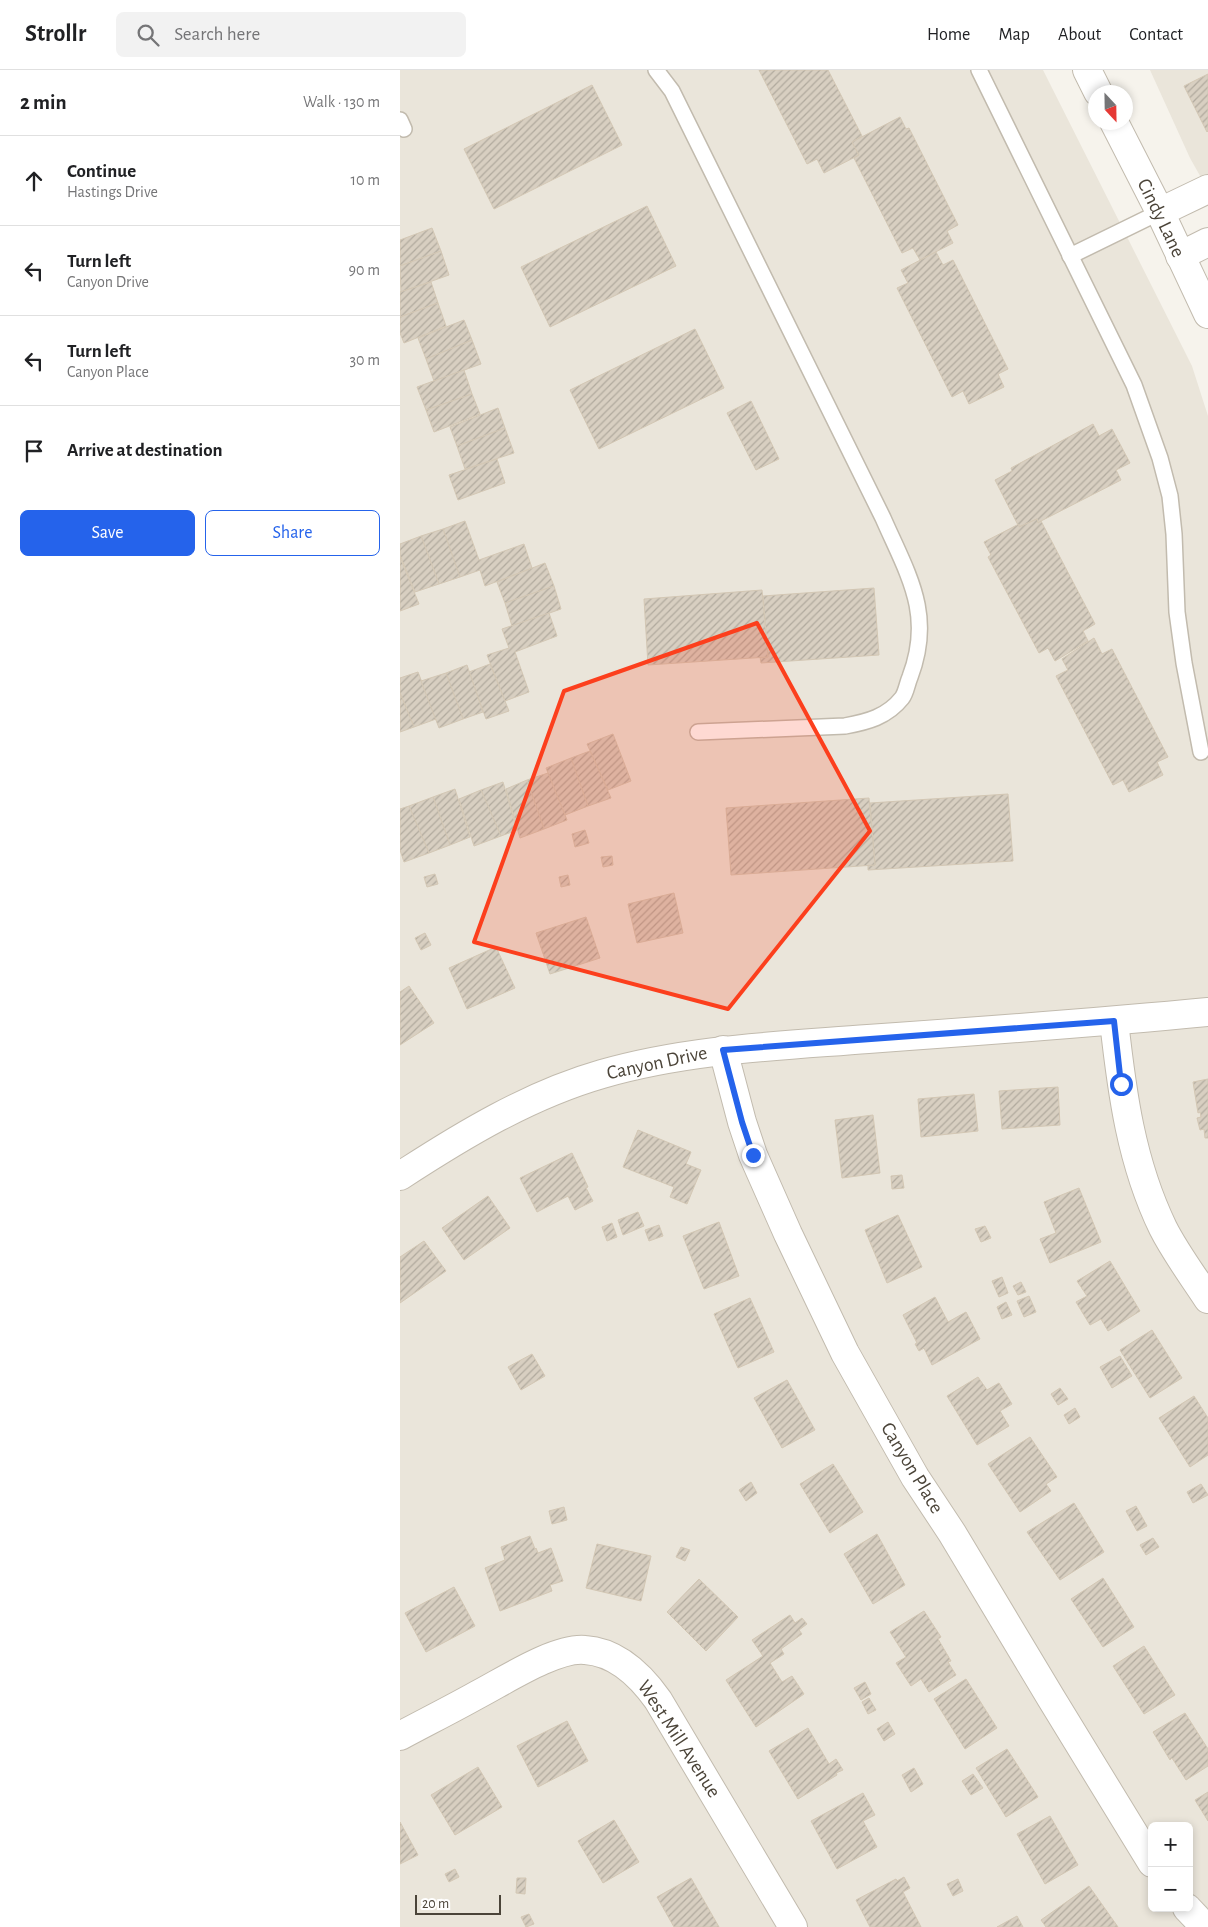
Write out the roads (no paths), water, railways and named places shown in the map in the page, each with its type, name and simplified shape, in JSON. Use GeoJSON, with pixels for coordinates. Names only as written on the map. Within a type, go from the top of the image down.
{"type":"FeatureCollection","features":[{"type":"Feature","properties":{"kind":"street"},"geometry":{"type":"LineString","coordinates":[[1087,70],[1094,85]]}},
{"type":"Feature","properties":{"kind":"street","name":"Cindy Lane"},"geometry":{"type":"LineString","coordinates":[[1118,130],[1160,212],[1208,314]]}},
{"type":"Feature","properties":{"kind":"street"},"geometry":{"type":"LineString","coordinates":[[1160,212],[1208,189]]}},
{"type":"Feature","properties":{"kind":"street"},"geometry":{"type":"LineString","coordinates":[[1180,256],[1208,242]]}},
{"type":"Feature","properties":{"kind":"street","name":"Canyon Drive"},"geometry":{"type":"LineString","coordinates":[[400,1176],[484,1124],[542,1096],[600,1074],[651,1061],[723,1050],[1114,1021],[1208,1012]]}},
{"type":"Feature","properties":{"kind":"street"},"geometry":{"type":"LineString","coordinates":[[1114,1021],[1121,1084],[1136,1158],[1164,1229],[1208,1299]]}},
{"type":"Feature","properties":{"kind":"street","name":"Canyon Place"},"geometry":{"type":"LineString","coordinates":[[723,1050],[742,1122],[753,1155],[788,1234],[845,1353],[915,1477],[952,1533],[1148,1855]]}},
{"type":"Feature","properties":{"kind":"street","name":"West Mill Avenue"},"geometry":{"type":"LineString","coordinates":[[400,1736],[528,1668],[567,1652],[578,1650],[594,1651],[620,1662],[640,1676],[658,1700],[793,1927]]}},
{"type":"Feature","properties":{"kind":"street"},"geometry":{"type":"LineString","coordinates":[[1191,1912],[1205,1927]]}},
{"type":"Feature","properties":{"kind":"lane"},"geometry":{"type":"LineString","coordinates":[[656,70],[672,91],[883,518],[912,582],[920,627],[916,661],[903,697],[886,714],[866,722],[845,726],[698,732]]}},
{"type":"Feature","properties":{"kind":"lane"},"geometry":{"type":"LineString","coordinates":[[979,70],[1134,385],[1160,458],[1170,496],[1174,534],[1177,612],[1193,717],[1201,752]]}},
{"type":"Feature","properties":{"kind":"lane"},"geometry":{"type":"LineString","coordinates":[[1070,256],[1160,212]]}}]}
